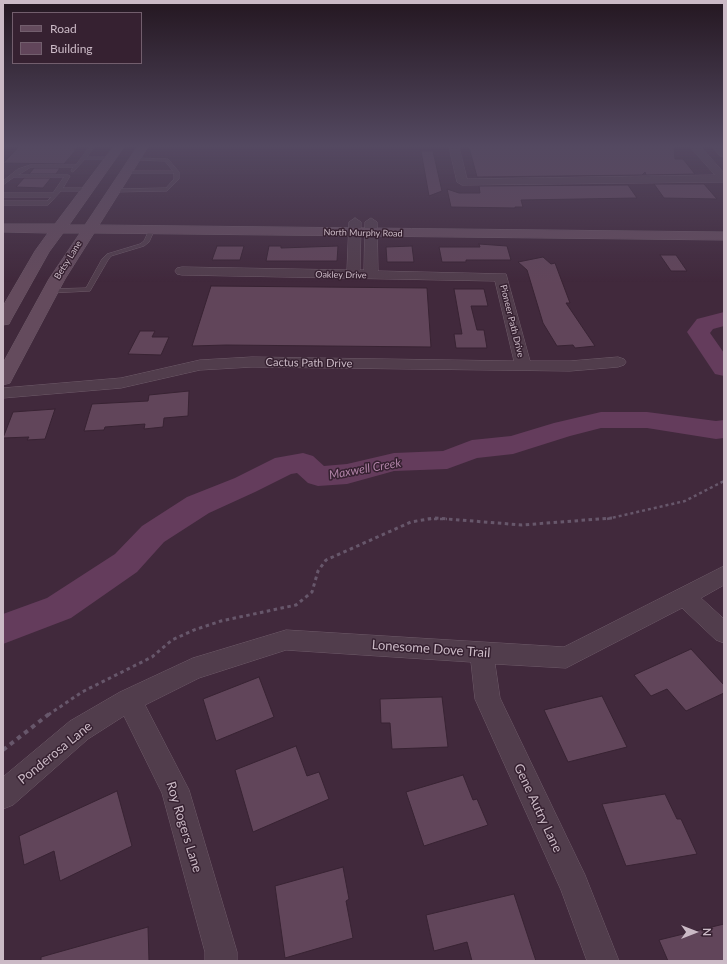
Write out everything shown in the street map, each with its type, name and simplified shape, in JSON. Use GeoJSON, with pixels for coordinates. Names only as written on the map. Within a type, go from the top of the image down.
{"type":"FeatureCollection","features":[{"type":"Feature","properties":{"kind":"main road"},"geometry":{"type":"LineString","coordinates":[[3,320],[42,252],[86,192]]}},
{"type":"Feature","properties":{"kind":"main road","name":"Betsy Lane"},"geometry":{"type":"LineString","coordinates":[[3,379],[50,291],[113,192]]}},
{"type":"Feature","properties":{"kind":"main road","name":"North Murphy Road"},"geometry":{"type":"LineString","coordinates":[[3,218],[63,223],[354,228]]}},
{"type":"Feature","properties":{"kind":"main road","name":"North Murphy Road"},"geometry":{"type":"LineString","coordinates":[[3,228],[63,223]]}},
{"type":"Feature","properties":{"kind":"main road","name":"North Murphy Road"},"geometry":{"type":"LineString","coordinates":[[93,223],[152,229],[724,225]]}},
{"type":"Feature","properties":{"kind":"main road","name":"North Murphy Road"},"geometry":{"type":"LineString","coordinates":[[371,228],[724,236]]}},
{"type":"Feature","properties":{"kind":"street"},"geometry":{"type":"LineString","coordinates":[[352,275],[354,228]]}},
{"type":"Feature","properties":{"kind":"street"},"geometry":{"type":"LineString","coordinates":[[371,228],[371,275]]}},
{"type":"Feature","properties":{"kind":"street","name":"Oakley Drive"},"geometry":{"type":"LineString","coordinates":[[182,271],[501,277]]}},
{"type":"Feature","properties":{"kind":"street","name":"Pioneer Path Drive"},"geometry":{"type":"LineString","coordinates":[[501,277],[523,366]]}},
{"type":"Feature","properties":{"kind":"street","name":"Cactus Path Drive"},"geometry":{"type":"LineString","coordinates":[[3,393],[121,383],[200,365],[252,362],[570,366],[618,362]]}},
{"type":"Feature","properties":{"kind":"street","name":"Lonesome Dove Trail"},"geometry":{"type":"LineString","coordinates":[[129,700],[193,669],[286,640],[566,658],[724,575]]}},
{"type":"Feature","properties":{"kind":"street"},"geometry":{"type":"LineString","coordinates":[[684,596],[724,633]]}},
{"type":"Feature","properties":{"kind":"street","name":"Gene Autry Lane"},"geometry":{"type":"LineString","coordinates":[[481,652],[488,699],[574,886],[603,961]]}},
{"type":"Feature","properties":{"kind":"street","name":"Ponderosa Lane"},"geometry":{"type":"LineString","coordinates":[[3,795],[79,730],[129,700]]}},
{"type":"Feature","properties":{"kind":"street","name":"Roy Rogers Lane"},"geometry":{"type":"LineString","coordinates":[[129,700],[175,790],[220,952],[221,961]]}},
{"type":"Feature","properties":{"kind":"lane"},"geometry":{"type":"LineString","coordinates":[[3,203],[48,203],[57,192]]}},
{"type":"Feature","properties":{"kind":"lane"},"geometry":{"type":"LineString","coordinates":[[3,195],[55,195]]}},
{"type":"Feature","properties":{"kind":"lane"},"geometry":{"type":"LineString","coordinates":[[50,291],[88,290],[109,255],[142,245],[146,242],[152,229]]}},
{"type":"Feature","properties":{"kind":"path"},"geometry":{"type":"LineString","coordinates":[[3,750],[62,705],[82,692],[152,657],[172,640],[194,630],[221,621],[259,612],[280,610],[296,605],[312,592],[318,570],[326,560],[411,522],[434,518],[522,525],[608,519],[685,501],[724,481]]}},
{"type":"Feature","properties":{"kind":"building"},"geometry":{"type":"Polygon","coordinates":[[[428,192],[439,192],[429,196],[428,192]]]}},
{"type":"Feature","properties":{"kind":"building"},"geometry":{"type":"Polygon","coordinates":[[[448,192],[633,192],[637,198],[521,200],[523,207],[515,208],[451,207],[448,192]]]}},
{"type":"Feature","properties":{"kind":"building"},"geometry":{"type":"Polygon","coordinates":[[[660,192],[711,192],[717,199],[664,198],[660,192]]]}},
{"type":"Feature","properties":{"kind":"building"},"geometry":{"type":"Polygon","coordinates":[[[479,244],[507,246],[511,260],[466,260],[466,262],[442,262],[439,247],[480,247],[479,244]]]}},
{"type":"Feature","properties":{"kind":"building"},"geometry":{"type":"Polygon","coordinates":[[[217,246],[244,246],[240,260],[212,260],[217,246]]]}},
{"type":"Feature","properties":{"kind":"building"},"geometry":{"type":"Polygon","coordinates":[[[269,246],[281,246],[281,248],[338,246],[337,261],[266,261],[269,246]]]}},
{"type":"Feature","properties":{"kind":"building"},"geometry":{"type":"Polygon","coordinates":[[[412,246],[414,262],[387,262],[386,247],[412,246]]]}},
{"type":"Feature","properties":{"kind":"building"},"geometry":{"type":"Polygon","coordinates":[[[660,255],[676,255],[687,271],[671,271],[660,255]]]}},
{"type":"Feature","properties":{"kind":"building"},"geometry":{"type":"Polygon","coordinates":[[[543,257],[551,264],[555,263],[570,303],[566,303],[595,346],[575,348],[573,345],[557,346],[543,323],[527,270],[518,262],[543,257]]]}},
{"type":"Feature","properties":{"kind":"building"},"geometry":{"type":"Polygon","coordinates":[[[211,286],[427,288],[431,347],[192,346],[211,286]]]}},
{"type":"Feature","properties":{"kind":"building"},"geometry":{"type":"Polygon","coordinates":[[[454,289],[484,289],[488,306],[471,306],[477,330],[484,330],[487,348],[456,348],[454,334],[462,334],[454,289]]]}},
{"type":"Feature","properties":{"kind":"building"},"geometry":{"type":"Polygon","coordinates":[[[140,331],[155,331],[152,337],[169,337],[161,355],[128,354],[140,331]]]}},
{"type":"Feature","properties":{"kind":"building"},"geometry":{"type":"Polygon","coordinates":[[[189,391],[188,416],[164,418],[163,427],[144,429],[145,424],[105,427],[104,430],[84,431],[92,404],[148,401],[149,395],[189,391]]]}},
{"type":"Feature","properties":{"kind":"building"},"geometry":{"type":"Polygon","coordinates":[[[55,409],[45,439],[27,440],[29,437],[3,438],[13,412],[55,409]]]}},
{"type":"Feature","properties":{"kind":"building"},"geometry":{"type":"Polygon","coordinates":[[[691,649],[724,685],[724,693],[686,711],[667,689],[651,696],[634,675],[691,649]]]}},
{"type":"Feature","properties":{"kind":"building"},"geometry":{"type":"Polygon","coordinates":[[[259,677],[274,717],[216,741],[203,699],[259,677]]]}},
{"type":"Feature","properties":{"kind":"building"},"geometry":{"type":"Polygon","coordinates":[[[602,696],[627,747],[568,762],[544,710],[602,696]]]}},
{"type":"Feature","properties":{"kind":"building"},"geometry":{"type":"Polygon","coordinates":[[[442,697],[448,747],[392,749],[390,723],[381,723],[380,699],[442,697]]]}},
{"type":"Feature","properties":{"kind":"building"},"geometry":{"type":"Polygon","coordinates":[[[296,746],[307,776],[319,772],[329,799],[253,832],[235,770],[296,746]]]}},
{"type":"Feature","properties":{"kind":"building"},"geometry":{"type":"Polygon","coordinates":[[[463,775],[473,800],[477,799],[488,825],[424,846],[406,792],[463,775]]]}},
{"type":"Feature","properties":{"kind":"building"},"geometry":{"type":"Polygon","coordinates":[[[117,791],[132,846],[60,881],[54,851],[24,865],[19,836],[117,791]]]}},
{"type":"Feature","properties":{"kind":"building"},"geometry":{"type":"Polygon","coordinates":[[[665,794],[677,819],[681,819],[697,854],[626,866],[602,804],[665,794]]]}},
{"type":"Feature","properties":{"kind":"building"},"geometry":{"type":"Polygon","coordinates":[[[343,867],[349,899],[346,901],[353,938],[285,958],[275,886],[343,867]]]}},
{"type":"Feature","properties":{"kind":"building"},"geometry":{"type":"Polygon","coordinates":[[[514,894],[536,961],[472,961],[467,942],[434,951],[426,915],[514,894]]]}},
{"type":"Feature","properties":{"kind":"building"},"geometry":{"type":"Polygon","coordinates":[[[724,924],[724,961],[668,961],[659,940],[724,924]]]}},
{"type":"Feature","properties":{"kind":"building"},"geometry":{"type":"Polygon","coordinates":[[[148,927],[149,961],[41,961],[41,957],[148,927]]]}},
{"type":"Feature","properties":{"kind":"waterway","name":"Maxwell Creek"},"geometry":{"type":"LineString","coordinates":[[724,319],[705,324],[698,332],[707,347],[724,369]]}},
{"type":"Feature","properties":{"kind":"waterway","name":"Maxwell Creek"},"geometry":{"type":"LineString","coordinates":[[3,629],[59,608],[126,563],[153,534],[198,505],[245,485],[285,465],[303,463],[318,476],[347,474],[394,462],[447,460],[472,449],[513,445],[563,429],[601,420],[647,420],[716,430],[724,429]]}}]}
